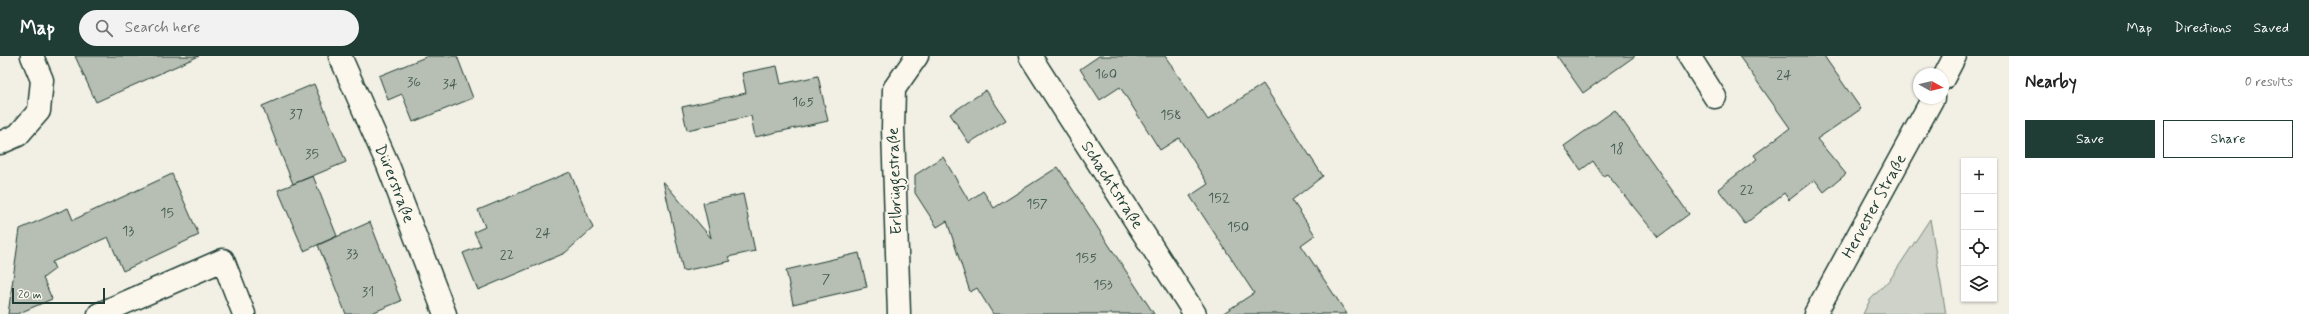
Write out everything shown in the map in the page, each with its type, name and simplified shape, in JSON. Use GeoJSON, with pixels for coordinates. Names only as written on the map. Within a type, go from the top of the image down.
{"type":"FeatureCollection","features":[{"type":"Feature","properties":{"kind":"street"},"geometry":{"type":"LineString","coordinates":[[0,143],[18,135],[39,110],[42,80],[32,56]]}},
{"type":"Feature","properties":{"kind":"street","name":"Dürerstraße"},"geometry":{"type":"LineString","coordinates":[[340,56],[388,165],[446,314]]}},
{"type":"Feature","properties":{"kind":"street","name":"Erlbrüggestraße"},"geometry":{"type":"LineString","coordinates":[[900,314],[892,129],[894,89],[917,56]]}},
{"type":"Feature","properties":{"kind":"street","name":"Schachtstraße"},"geometry":{"type":"LineString","coordinates":[[1030,56],[1195,314]]}},
{"type":"Feature","properties":{"kind":"street"},"geometry":{"type":"LineString","coordinates":[[1689,56],[1715,97]]}},
{"type":"Feature","properties":{"kind":"street"},"geometry":{"type":"LineString","coordinates":[[1949,68],[1955,56]]}},
{"type":"Feature","properties":{"kind":"street","name":"Hervester Straße"},"geometry":{"type":"LineString","coordinates":[[1815,314],[1930,104]]}},
{"type":"Feature","properties":{"kind":"street"},"geometry":{"type":"LineString","coordinates":[[99,314],[223,260],[244,314]]}},
{"type":"Feature","properties":{"kind":"shaded area"},"geometry":{"type":"Polygon","coordinates":[[[1930,219],[1946,314],[1863,314],[1870,300],[1891,278],[1930,219]]]}},
{"type":"Feature","properties":{"kind":"building"},"geometry":{"type":"Polygon","coordinates":[[[75,56],[199,56],[96,102],[75,56]]]}},
{"type":"Feature","properties":{"kind":"building"},"geometry":{"type":"Polygon","coordinates":[[[428,56],[457,56],[473,98],[413,122],[402,94],[388,100],[379,76],[428,56]]]}},
{"type":"Feature","properties":{"kind":"building"},"geometry":{"type":"Polygon","coordinates":[[[1099,56],[1165,56],[1208,120],[1263,84],[1323,176],[1292,200],[1315,235],[1301,245],[1347,314],[1222,314],[1254,293],[1190,196],[1208,184],[1179,138],[1160,150],[1120,87],[1100,100],[1080,69],[1099,56]]]}},
{"type":"Feature","properties":{"kind":"building"},"geometry":{"type":"Polygon","coordinates":[[[1557,56],[1635,56],[1583,93],[1557,56]]]}},
{"type":"Feature","properties":{"kind":"building"},"geometry":{"type":"Polygon","coordinates":[[[1739,56],[1824,56],[1861,109],[1817,139],[1846,174],[1824,192],[1815,180],[1789,200],[1784,193],[1745,224],[1718,189],[1757,159],[1754,155],[1790,128],[1739,56]]]}},
{"type":"Feature","properties":{"kind":"building"},"geometry":{"type":"Polygon","coordinates":[[[777,66],[781,84],[818,76],[828,121],[755,137],[751,116],[687,130],[682,107],[746,93],[742,73],[777,66]]]}},
{"type":"Feature","properties":{"kind":"building"},"geometry":{"type":"Polygon","coordinates":[[[314,84],[346,162],[293,184],[262,106],[314,84]]]}},
{"type":"Feature","properties":{"kind":"building"},"geometry":{"type":"Polygon","coordinates":[[[986,90],[1006,120],[969,143],[950,114],[986,90]]]}},
{"type":"Feature","properties":{"kind":"building"},"geometry":{"type":"Polygon","coordinates":[[[1615,110],[1689,214],[1658,237],[1607,174],[1603,176],[1593,161],[1581,170],[1564,146],[1615,110]]]}},
{"type":"Feature","properties":{"kind":"building"},"geometry":{"type":"Polygon","coordinates":[[[943,157],[969,201],[983,191],[994,208],[1058,167],[1154,314],[993,314],[977,288],[970,292],[947,221],[937,227],[915,193],[915,175],[943,157]]]}},
{"type":"Feature","properties":{"kind":"building"},"geometry":{"type":"Polygon","coordinates":[[[570,172],[593,228],[565,253],[478,290],[463,253],[481,246],[474,232],[485,227],[478,210],[570,172]]]}},
{"type":"Feature","properties":{"kind":"building"},"geometry":{"type":"Polygon","coordinates":[[[172,174],[199,235],[123,271],[108,237],[52,262],[55,269],[43,278],[52,299],[17,314],[8,314],[20,229],[68,208],[73,220],[172,174]]]}},
{"type":"Feature","properties":{"kind":"building"},"geometry":{"type":"Polygon","coordinates":[[[313,176],[337,236],[304,251],[278,190],[313,176]]]}},
{"type":"Feature","properties":{"kind":"building"},"geometry":{"type":"Polygon","coordinates":[[[663,181],[711,238],[703,203],[743,194],[755,251],[728,257],[731,261],[683,271],[663,181]]]}},
{"type":"Feature","properties":{"kind":"building"},"geometry":{"type":"Polygon","coordinates":[[[370,222],[401,301],[369,314],[346,314],[318,245],[370,222]]]}},
{"type":"Feature","properties":{"kind":"building"},"geometry":{"type":"Polygon","coordinates":[[[859,253],[867,287],[793,304],[786,270],[859,253]]]}}]}
